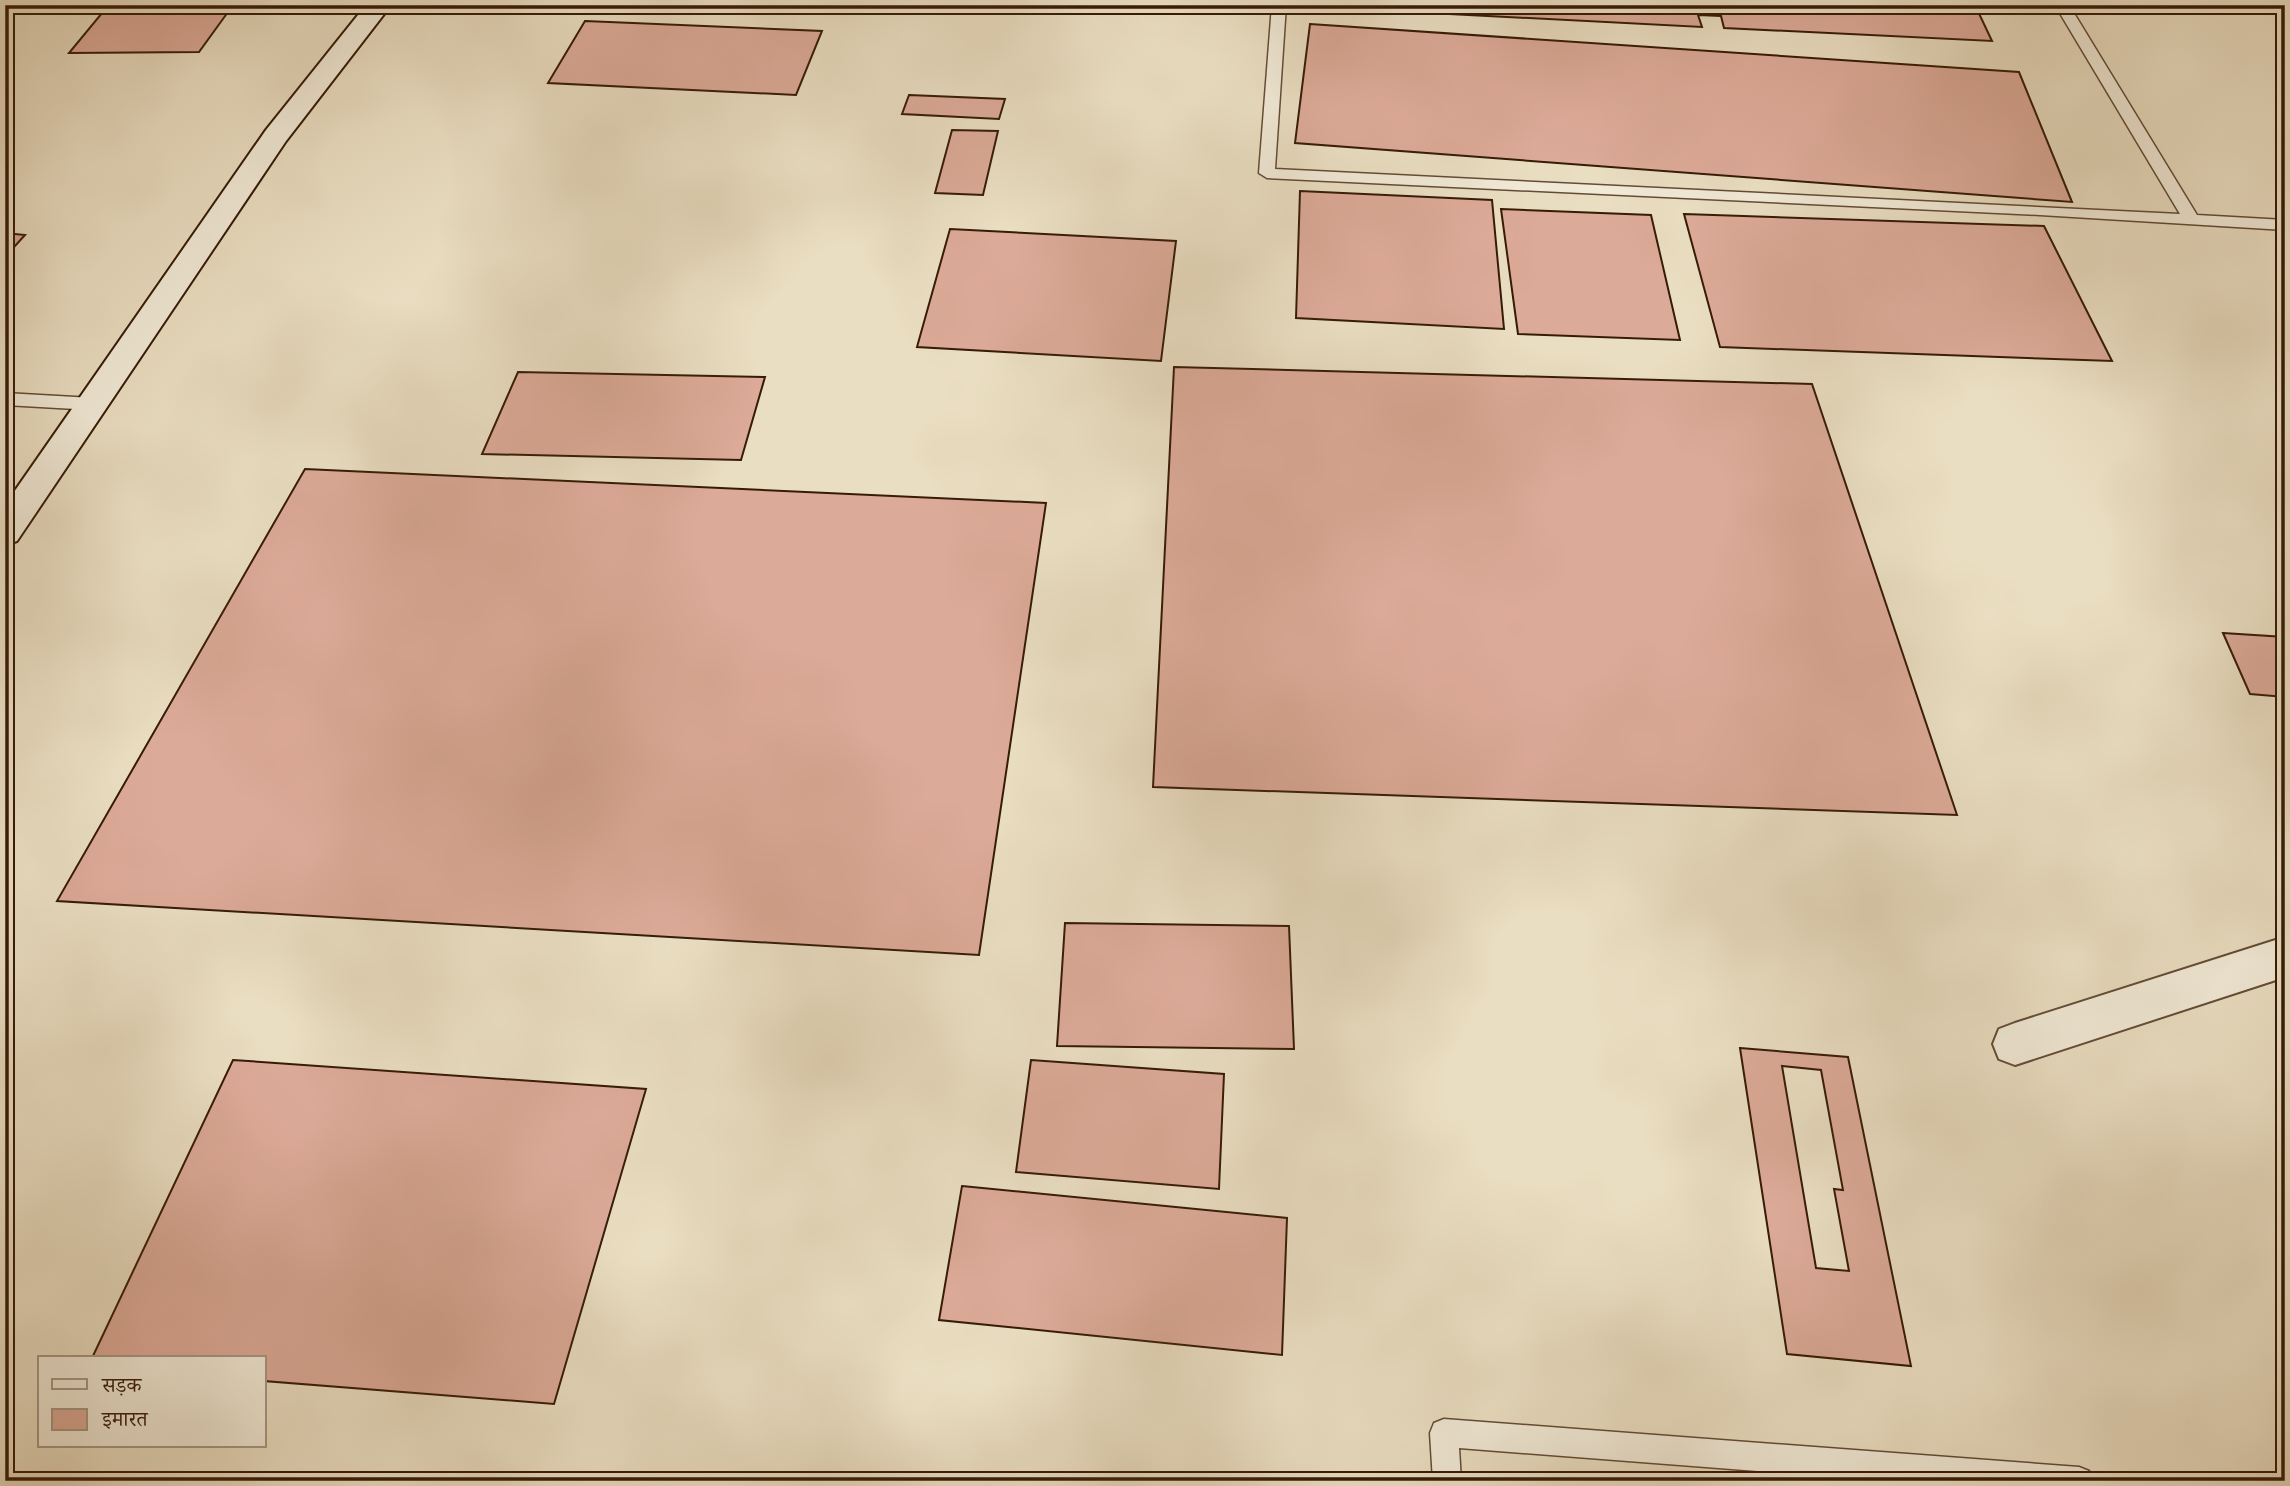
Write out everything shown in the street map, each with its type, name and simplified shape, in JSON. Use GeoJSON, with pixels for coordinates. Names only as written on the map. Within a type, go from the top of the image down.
{"type":"FeatureCollection","features":[{"type":"Feature","properties":{"kind":"street"},"geometry":{"type":"LineString","coordinates":[[5,532],[276,136],[379,5]]}},
{"type":"Feature","properties":{"kind":"street"},"geometry":{"type":"LineString","coordinates":[[2015,1044],[2285,957]]}},
{"type":"Feature","properties":{"kind":"lane"},"geometry":{"type":"LineString","coordinates":[[1279,5],[1267,173],[2285,225]]}},
{"type":"Feature","properties":{"kind":"lane"},"geometry":{"type":"LineString","coordinates":[[2062,5],[2192,220]]}},
{"type":"Feature","properties":{"kind":"lane"},"geometry":{"type":"LineString","coordinates":[[5,399],[93,404]]}},
{"type":"Feature","properties":{"kind":"lane"},"geometry":{"type":"LineString","coordinates":[[1447,1481],[1444,1433],[2079,1481]]}},
{"type":"Feature","properties":{"kind":"building"},"geometry":{"type":"Polygon","coordinates":[[[1315,5],[1975,5],[1992,41],[1724,28],[1721,16],[1698,15],[1702,27],[1315,5]]]}},
{"type":"Feature","properties":{"kind":"building"},"geometry":{"type":"Polygon","coordinates":[[[228,12],[199,52],[69,53],[102,13],[228,12]]]}},
{"type":"Feature","properties":{"kind":"building"},"geometry":{"type":"Polygon","coordinates":[[[585,21],[822,31],[796,95],[548,83],[585,21]]]}},
{"type":"Feature","properties":{"kind":"building"},"geometry":{"type":"Polygon","coordinates":[[[1310,24],[2019,72],[2072,202],[1295,143],[1310,24]]]}},
{"type":"Feature","properties":{"kind":"building"},"geometry":{"type":"Polygon","coordinates":[[[909,95],[1005,99],[999,119],[902,114],[909,95]]]}},
{"type":"Feature","properties":{"kind":"building"},"geometry":{"type":"Polygon","coordinates":[[[952,130],[998,131],[983,195],[935,193],[952,130]]]}},
{"type":"Feature","properties":{"kind":"building"},"geometry":{"type":"Polygon","coordinates":[[[1300,191],[1492,200],[1504,329],[1296,318],[1300,191]]]}},
{"type":"Feature","properties":{"kind":"building"},"geometry":{"type":"Polygon","coordinates":[[[1501,209],[1651,215],[1680,340],[1518,334],[1501,209]]]}},
{"type":"Feature","properties":{"kind":"building"},"geometry":{"type":"Polygon","coordinates":[[[1684,214],[2044,226],[2112,361],[1720,347],[1684,214]]]}},
{"type":"Feature","properties":{"kind":"building"},"geometry":{"type":"Polygon","coordinates":[[[950,229],[1176,241],[1161,361],[917,347],[950,229]]]}},
{"type":"Feature","properties":{"kind":"building"},"geometry":{"type":"Polygon","coordinates":[[[5,233],[25,235],[5,257],[5,233]]]}},
{"type":"Feature","properties":{"kind":"building"},"geometry":{"type":"Polygon","coordinates":[[[1174,367],[1812,384],[1957,815],[1153,787],[1174,367]]]}},
{"type":"Feature","properties":{"kind":"building"},"geometry":{"type":"Polygon","coordinates":[[[518,372],[765,377],[741,460],[482,454],[518,372]]]}},
{"type":"Feature","properties":{"kind":"building"},"geometry":{"type":"Polygon","coordinates":[[[305,469],[1046,503],[979,955],[57,901],[305,469]]]}},
{"type":"Feature","properties":{"kind":"building"},"geometry":{"type":"Polygon","coordinates":[[[2223,633],[2285,637],[2285,697],[2250,694],[2223,633]]]}},
{"type":"Feature","properties":{"kind":"building"},"geometry":{"type":"Polygon","coordinates":[[[1065,923],[1289,926],[1294,1049],[1057,1046],[1065,923]]]}},
{"type":"Feature","properties":{"kind":"building"},"geometry":{"type":"Polygon","coordinates":[[[1740,1048],[1848,1057],[1911,1366],[1787,1354],[1740,1048]],[[1782,1066],[1816,1268],[1849,1271],[1834,1189],[1843,1190],[1821,1070],[1782,1066]]]}},
{"type":"Feature","properties":{"kind":"building"},"geometry":{"type":"Polygon","coordinates":[[[233,1060],[646,1089],[554,1404],[266,1381],[266,1356],[93,1356],[233,1060]]]}},
{"type":"Feature","properties":{"kind":"building"},"geometry":{"type":"Polygon","coordinates":[[[1031,1060],[1224,1074],[1219,1189],[1016,1172],[1031,1060]]]}},
{"type":"Feature","properties":{"kind":"building"},"geometry":{"type":"Polygon","coordinates":[[[962,1186],[1287,1218],[1282,1355],[939,1320],[962,1186]]]}}]}
